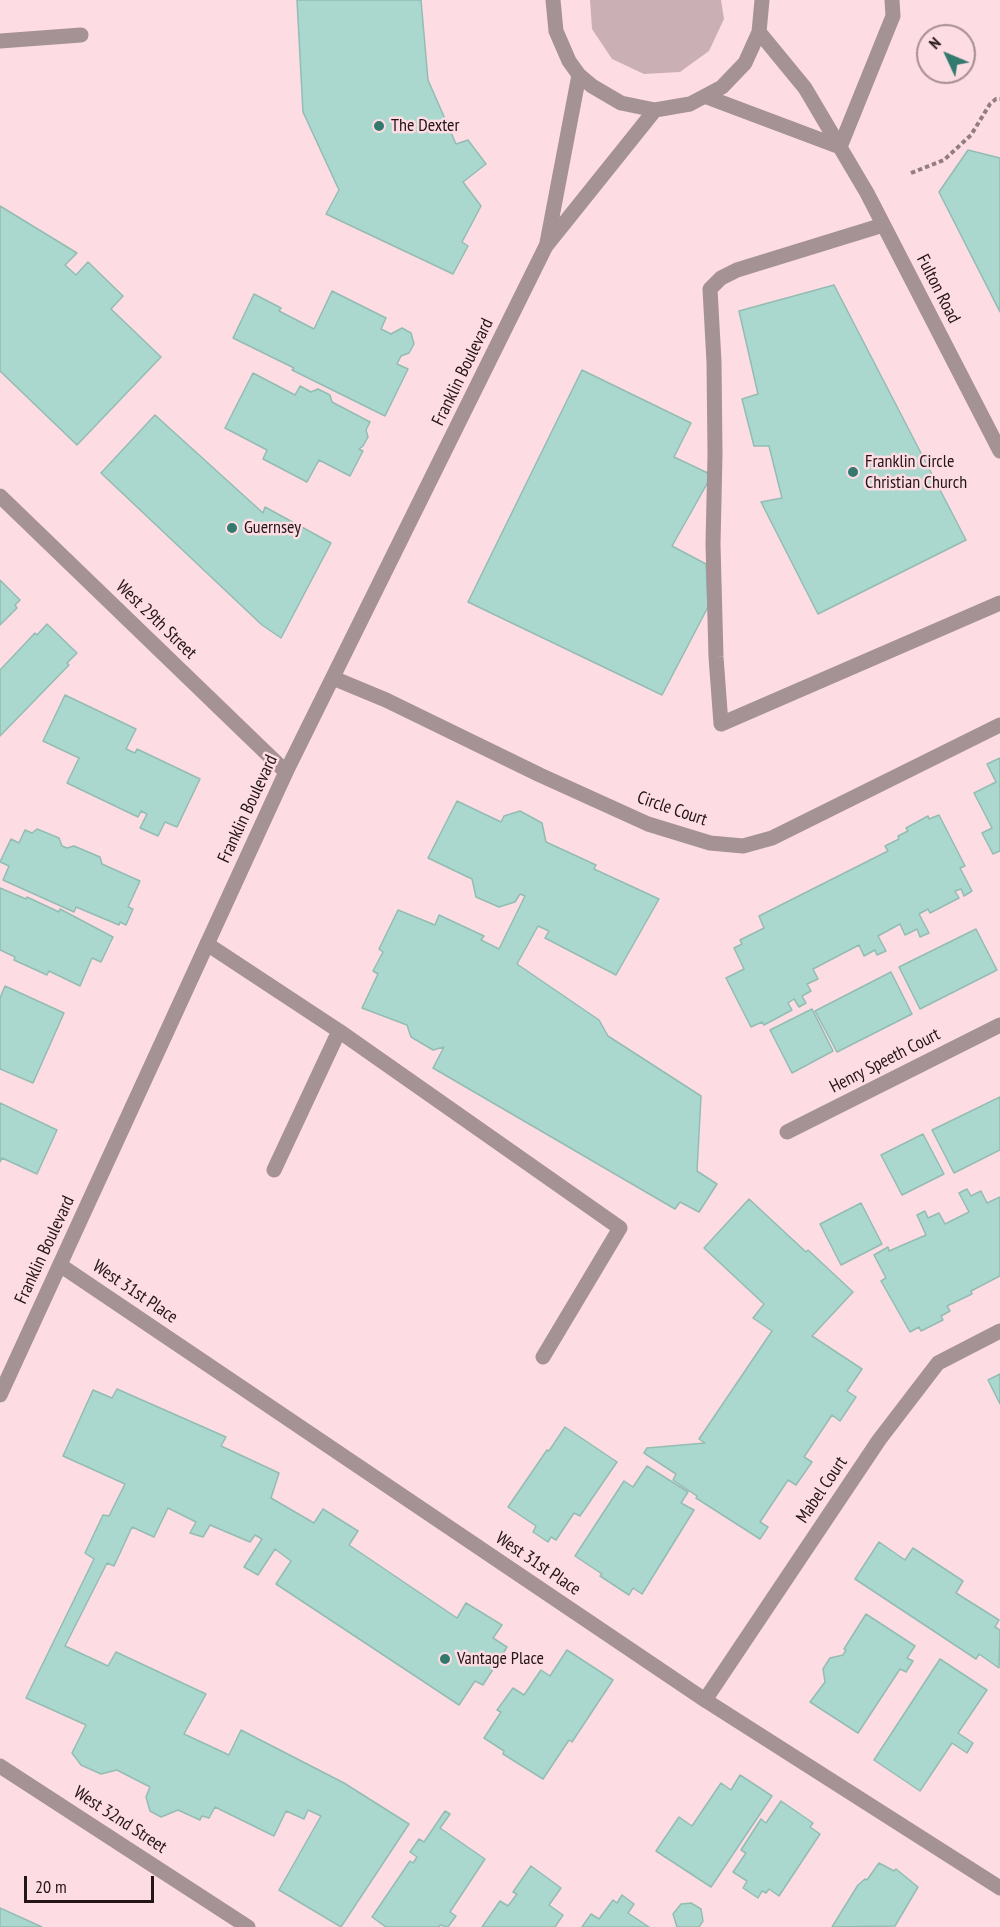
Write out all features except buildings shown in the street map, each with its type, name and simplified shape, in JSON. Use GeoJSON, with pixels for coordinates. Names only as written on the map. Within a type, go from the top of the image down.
{"type":"FeatureCollection","features":[{"type":"Feature","properties":{"kind":"street"},"geometry":{"type":"LineString","coordinates":[[553,0],[556,31],[569,62],[579,75],[592,86],[621,103],[655,110],[690,104],[722,87],[745,63],[759,32],[762,0]]}},
{"type":"Feature","properties":{"kind":"street"},"geometry":{"type":"LineString","coordinates":[[707,97],[840,147],[894,16],[892,0]]}},
{"type":"Feature","properties":{"kind":"street","name":"Fulton Road"},"geometry":{"type":"LineString","coordinates":[[759,32],[805,88],[867,193],[1000,451]]}},
{"type":"Feature","properties":{"kind":"street"},"geometry":{"type":"LineString","coordinates":[[0,41],[81,35]]}},
{"type":"Feature","properties":{"kind":"street","name":"Franklin Boulevard"},"geometry":{"type":"LineString","coordinates":[[546,246],[579,75]]}},
{"type":"Feature","properties":{"kind":"street","name":"Franklin Boulevard"},"geometry":{"type":"LineString","coordinates":[[0,1395],[286,772],[546,246],[655,110]]}},
{"type":"Feature","properties":{"kind":"street"},"geometry":{"type":"LineString","coordinates":[[883,225],[737,270],[721,278],[710,289],[714,362],[713,544],[716,657],[721,723],[1000,603]]}},
{"type":"Feature","properties":{"kind":"street","name":"West 29th Street"},"geometry":{"type":"LineString","coordinates":[[0,496],[286,772]]}},
{"type":"Feature","properties":{"kind":"street","name":"Circle Court"},"geometry":{"type":"LineString","coordinates":[[333,678],[386,700],[540,775],[648,824],[710,843],[743,846],[772,838],[1000,725]]}},
{"type":"Feature","properties":{"kind":"street"},"geometry":{"type":"LineString","coordinates":[[207,944],[339,1031],[620,1228],[543,1358]]}},
{"type":"Feature","properties":{"kind":"street","name":"Henry Speeth Court"},"geometry":{"type":"LineString","coordinates":[[787,1132],[1000,1024]]}},
{"type":"Feature","properties":{"kind":"street"},"geometry":{"type":"LineString","coordinates":[[274,1170],[339,1031]]}},
{"type":"Feature","properties":{"kind":"street","name":"West 31st Place"},"geometry":{"type":"LineString","coordinates":[[60,1265],[705,1700],[1000,1888]]}},
{"type":"Feature","properties":{"kind":"street","name":"Mabel Court"},"geometry":{"type":"LineString","coordinates":[[705,1700],[879,1440],[938,1363],[1000,1330]]}},
{"type":"Feature","properties":{"kind":"street","name":"West 32nd Street"},"geometry":{"type":"LineString","coordinates":[[0,1766],[248,1927]]}},
{"type":"Feature","properties":{"kind":"path"},"geometry":{"type":"LineString","coordinates":[[910,173],[944,160],[971,135],[990,104],[1000,99]]}},
{"type":"Feature","properties":{"kind":"shaded area"},"geometry":{"type":"Polygon","coordinates":[[[590,0],[721,0],[724,19],[709,51],[680,72],[644,74],[612,59],[592,29],[590,0]]]}},
{"type":"Feature","properties":{"kind":"place","name":"The Dexter"},"geometry":{"type":"Point","coordinates":[379,126]}},
{"type":"Feature","properties":{"kind":"place","name":"Franklin Circle Christian Church"},"geometry":{"type":"Point","coordinates":[853,472]}},
{"type":"Feature","properties":{"kind":"place","name":"Guernsey"},"geometry":{"type":"Point","coordinates":[232,528]}},
{"type":"Feature","properties":{"kind":"place","name":"Vantage Place"},"geometry":{"type":"Point","coordinates":[445,1659]}}]}
